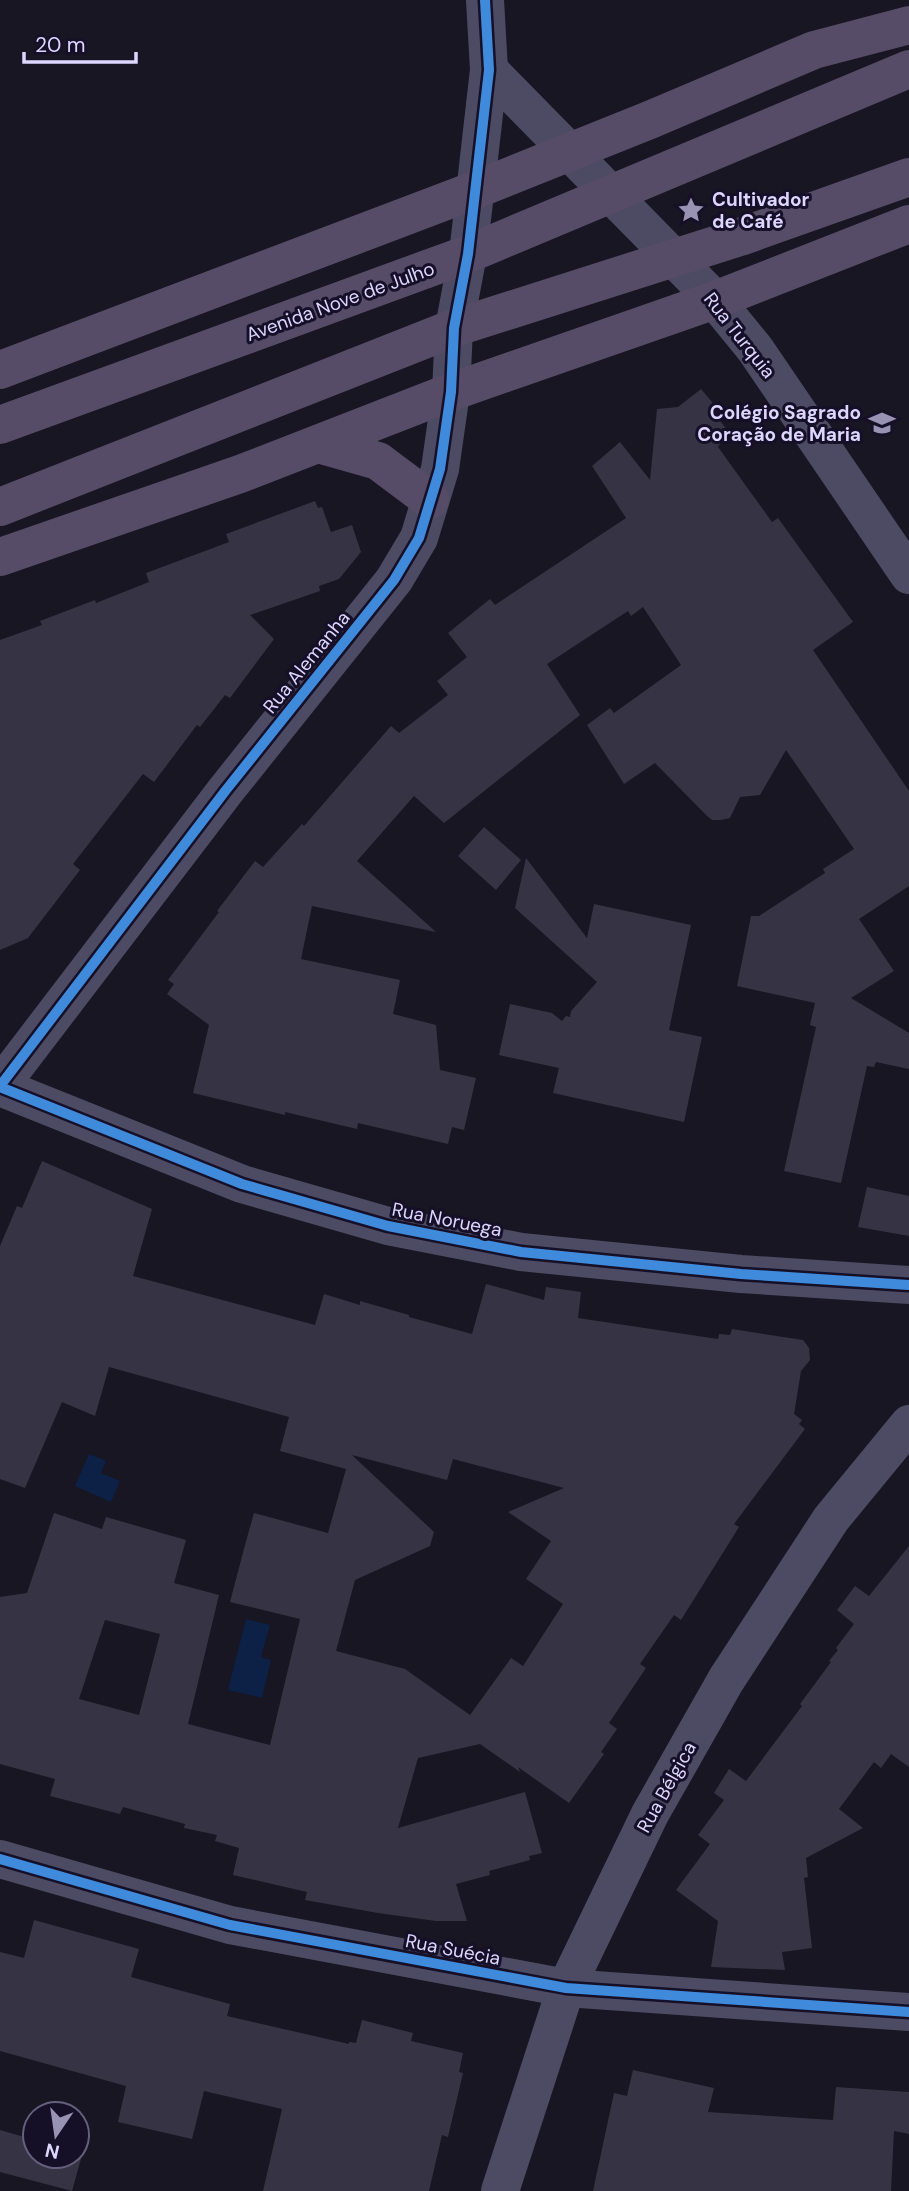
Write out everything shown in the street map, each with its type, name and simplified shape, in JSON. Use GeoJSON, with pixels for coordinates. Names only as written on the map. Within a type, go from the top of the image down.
{"type":"FeatureCollection","features":[{"type":"Feature","properties":{"kind":"main road"},"geometry":{"type":"LineString","coordinates":[[0,370],[475,190],[814,50],[909,25]]}},
{"type":"Feature","properties":{"kind":"main road","name":"Avenida Nove de Julho"},"geometry":{"type":"LineString","coordinates":[[0,425],[468,254],[909,69]]}},
{"type":"Feature","properties":{"kind":"main road"},"geometry":{"type":"LineString","coordinates":[[0,507],[454,328],[672,258],[909,177]]}},
{"type":"Feature","properties":{"kind":"main road"},"geometry":{"type":"LineString","coordinates":[[0,557],[318,444],[451,392],[715,299],[909,224]]}},
{"type":"Feature","properties":{"kind":"main road"},"geometry":{"type":"LineString","coordinates":[[318,444],[378,461],[430,500]]}},
{"type":"Feature","properties":{"kind":"street","name":"Rua Alemanha"},"geometry":{"type":"LineString","coordinates":[[0,1086],[226,790],[394,580],[419,538],[440,468],[451,392],[454,328],[468,254],[489,70],[485,0]]}},
{"type":"Feature","properties":{"kind":"street","name":"Rua Turquia"},"geometry":{"type":"LineString","coordinates":[[489,70],[715,299],[755,349],[909,575]]}},
{"type":"Feature","properties":{"kind":"street","name":"Rua Noruega"},"geometry":{"type":"LineString","coordinates":[[0,1086],[242,1184],[388,1226],[521,1252],[741,1273],[909,1285]]}},
{"type":"Feature","properties":{"kind":"street","name":"Rua Bélgica"},"geometry":{"type":"LineString","coordinates":[[500,2191],[566,1988],[650,1814],[726,1680],[831,1519],[909,1424]]}},
{"type":"Feature","properties":{"kind":"street","name":"Rua Suécia"},"geometry":{"type":"LineString","coordinates":[[0,1859],[230,1925],[566,1988],[909,2012]]}},
{"type":"Feature","properties":{"kind":"water"},"geometry":{"type":"Polygon","coordinates":[[[89,1454],[106,1461],[101,1473],[120,1481],[111,1502],[75,1486],[89,1454]]]}},
{"type":"Feature","properties":{"kind":"water"},"geometry":{"type":"Polygon","coordinates":[[[246,1619],[270,1625],[261,1657],[271,1660],[262,1698],[228,1690],[246,1619]]]}},
{"type":"Feature","properties":{"kind":"building"},"geometry":{"type":"Polygon","coordinates":[[[701,389],[718,409],[714,413],[728,431],[718,447],[772,522],[778,518],[853,622],[813,650],[909,791],[909,886],[859,919],[894,971],[851,998],[909,1033],[909,1069],[876,1062],[874,1067],[867,1066],[841,1183],[784,1171],[816,1027],[810,1025],[815,1003],[737,986],[751,916],[759,916],[825,873],[823,869],[854,849],[786,750],[760,795],[740,797],[730,818],[721,820],[712,820],[706,815],[655,763],[624,784],[587,725],[610,708],[614,713],[681,665],[643,607],[631,616],[628,611],[547,664],[580,715],[444,823],[414,796],[357,861],[436,932],[312,906],[301,959],[400,980],[393,1014],[436,1025],[440,1070],[476,1078],[464,1130],[452,1127],[448,1144],[358,1123],[357,1129],[285,1112],[285,1115],[193,1093],[209,1025],[167,994],[174,984],[168,980],[219,912],[217,911],[255,861],[263,867],[302,824],[304,826],[391,726],[399,733],[448,695],[437,681],[467,657],[448,633],[490,599],[495,605],[626,518],[592,466],[620,442],[650,480],[657,409],[678,407],[701,389]]]}},
{"type":"Feature","properties":{"kind":"building"},"geometry":{"type":"Polygon","coordinates":[[[315,501],[318,508],[322,507],[331,532],[352,525],[361,552],[339,579],[319,586],[320,591],[250,615],[274,639],[230,698],[225,695],[200,727],[197,725],[154,782],[143,774],[73,864],[80,870],[28,938],[0,950],[0,640],[42,625],[40,621],[149,582],[146,573],[229,542],[226,534],[315,501]]]}},
{"type":"Feature","properties":{"kind":"building"},"geometry":{"type":"Polygon","coordinates":[[[484,827],[521,860],[496,890],[458,856],[484,827]]]}},
{"type":"Feature","properties":{"kind":"building"},"geometry":{"type":"Polygon","coordinates":[[[526,858],[587,938],[594,904],[691,925],[669,1030],[702,1037],[684,1122],[553,1093],[559,1068],[499,1055],[510,1004],[552,1013],[562,1021],[566,1016],[570,1017],[571,1011],[597,982],[515,908],[526,858]]]}},
{"type":"Feature","properties":{"kind":"building"},"geometry":{"type":"Polygon","coordinates":[[[42,1161],[152,1209],[133,1276],[315,1325],[324,1294],[360,1305],[360,1301],[472,1334],[486,1284],[544,1300],[546,1287],[581,1292],[578,1318],[718,1339],[719,1334],[730,1335],[732,1329],[803,1340],[809,1348],[810,1360],[801,1371],[794,1414],[802,1420],[799,1424],[805,1429],[734,1524],[739,1527],[681,1620],[674,1615],[640,1664],[646,1668],[609,1723],[617,1729],[601,1752],[604,1754],[569,1803],[480,1744],[418,1758],[398,1828],[525,1792],[542,1853],[529,1856],[530,1860],[489,1871],[490,1875],[456,1884],[467,1921],[436,1921],[305,1900],[307,1892],[233,1875],[239,1848],[215,1841],[217,1835],[184,1828],[185,1824],[123,1807],[120,1814],[50,1796],[55,1779],[0,1764],[0,1597],[27,1593],[54,1513],[102,1529],[106,1517],[186,1540],[174,1583],[219,1595],[188,1724],[270,1745],[300,1619],[230,1602],[245,1545],[254,1513],[328,1533],[346,1469],[280,1451],[289,1417],[109,1367],[95,1416],[62,1402],[25,1488],[0,1479],[0,1246],[17,1206],[22,1208],[42,1161]],[[352,1455],[434,1532],[430,1546],[355,1580],[336,1651],[405,1669],[470,1715],[511,1658],[523,1666],[563,1604],[526,1579],[551,1541],[508,1512],[564,1488],[453,1459],[447,1480],[352,1455]],[[105,1620],[79,1699],[139,1715],[160,1634],[105,1620]]]}},
{"type":"Feature","properties":{"kind":"building"},"geometry":{"type":"Polygon","coordinates":[[[867,1187],[909,1196],[909,1236],[858,1227],[867,1187]]]}},
{"type":"Feature","properties":{"kind":"building"},"geometry":{"type":"Polygon","coordinates":[[[909,1546],[909,1767],[891,1754],[881,1768],[874,1762],[839,1809],[863,1828],[806,1858],[808,1877],[804,1878],[812,1948],[782,1952],[785,1970],[711,1967],[718,1921],[676,1890],[710,1844],[698,1835],[724,1800],[714,1793],[729,1769],[746,1781],[802,1706],[800,1704],[831,1662],[829,1661],[838,1650],[836,1648],[854,1624],[837,1610],[855,1586],[869,1596],[909,1546]]]}},
{"type":"Feature","properties":{"kind":"building"},"geometry":{"type":"Polygon","coordinates":[[[34,1920],[139,1949],[131,1977],[230,2004],[227,2016],[349,2044],[356,2043],[362,2020],[413,2033],[411,2041],[463,2053],[459,2072],[463,2073],[448,2137],[442,2135],[429,2191],[263,2191],[282,2109],[204,2091],[192,2139],[118,2122],[126,2086],[0,2051],[0,1952],[24,1958],[34,1920]]]}},
{"type":"Feature","properties":{"kind":"building"},"geometry":{"type":"Polygon","coordinates":[[[633,2070],[714,2088],[708,2112],[833,2120],[836,2087],[909,2092],[909,2134],[894,2131],[891,2191],[593,2191],[614,2093],[627,2096],[633,2070]]]}},
{"type":"Feature","properties":{"kind":"building"},"geometry":{"type":"Polygon","coordinates":[[[0,2130],[21,2136],[21,2170],[78,2170],[72,2191],[0,2172],[0,2130]]]}},
{"type":"Feature","properties":{"kind":"cycle path"},"geometry":{"type":"LineString","coordinates":[[0,1086],[226,790],[394,580],[419,538],[440,469],[451,392],[454,328],[468,254],[489,70],[485,0]]}},
{"type":"Feature","properties":{"kind":"cycle path"},"geometry":{"type":"LineString","coordinates":[[0,1087],[242,1184],[388,1226],[521,1252],[741,1274],[909,1285]]}},
{"type":"Feature","properties":{"kind":"cycle path"},"geometry":{"type":"LineString","coordinates":[[0,1859],[230,1925],[566,1988],[909,2012]]}},
{"type":"Feature","properties":{"kind":"place","name":"Cultivador de Café"},"geometry":{"type":"Point","coordinates":[691,210]}},
{"type":"Feature","properties":{"kind":"place","name":"Colégio Sagrado Coração de Maria"},"geometry":{"type":"Point","coordinates":[882,423]}}]}
